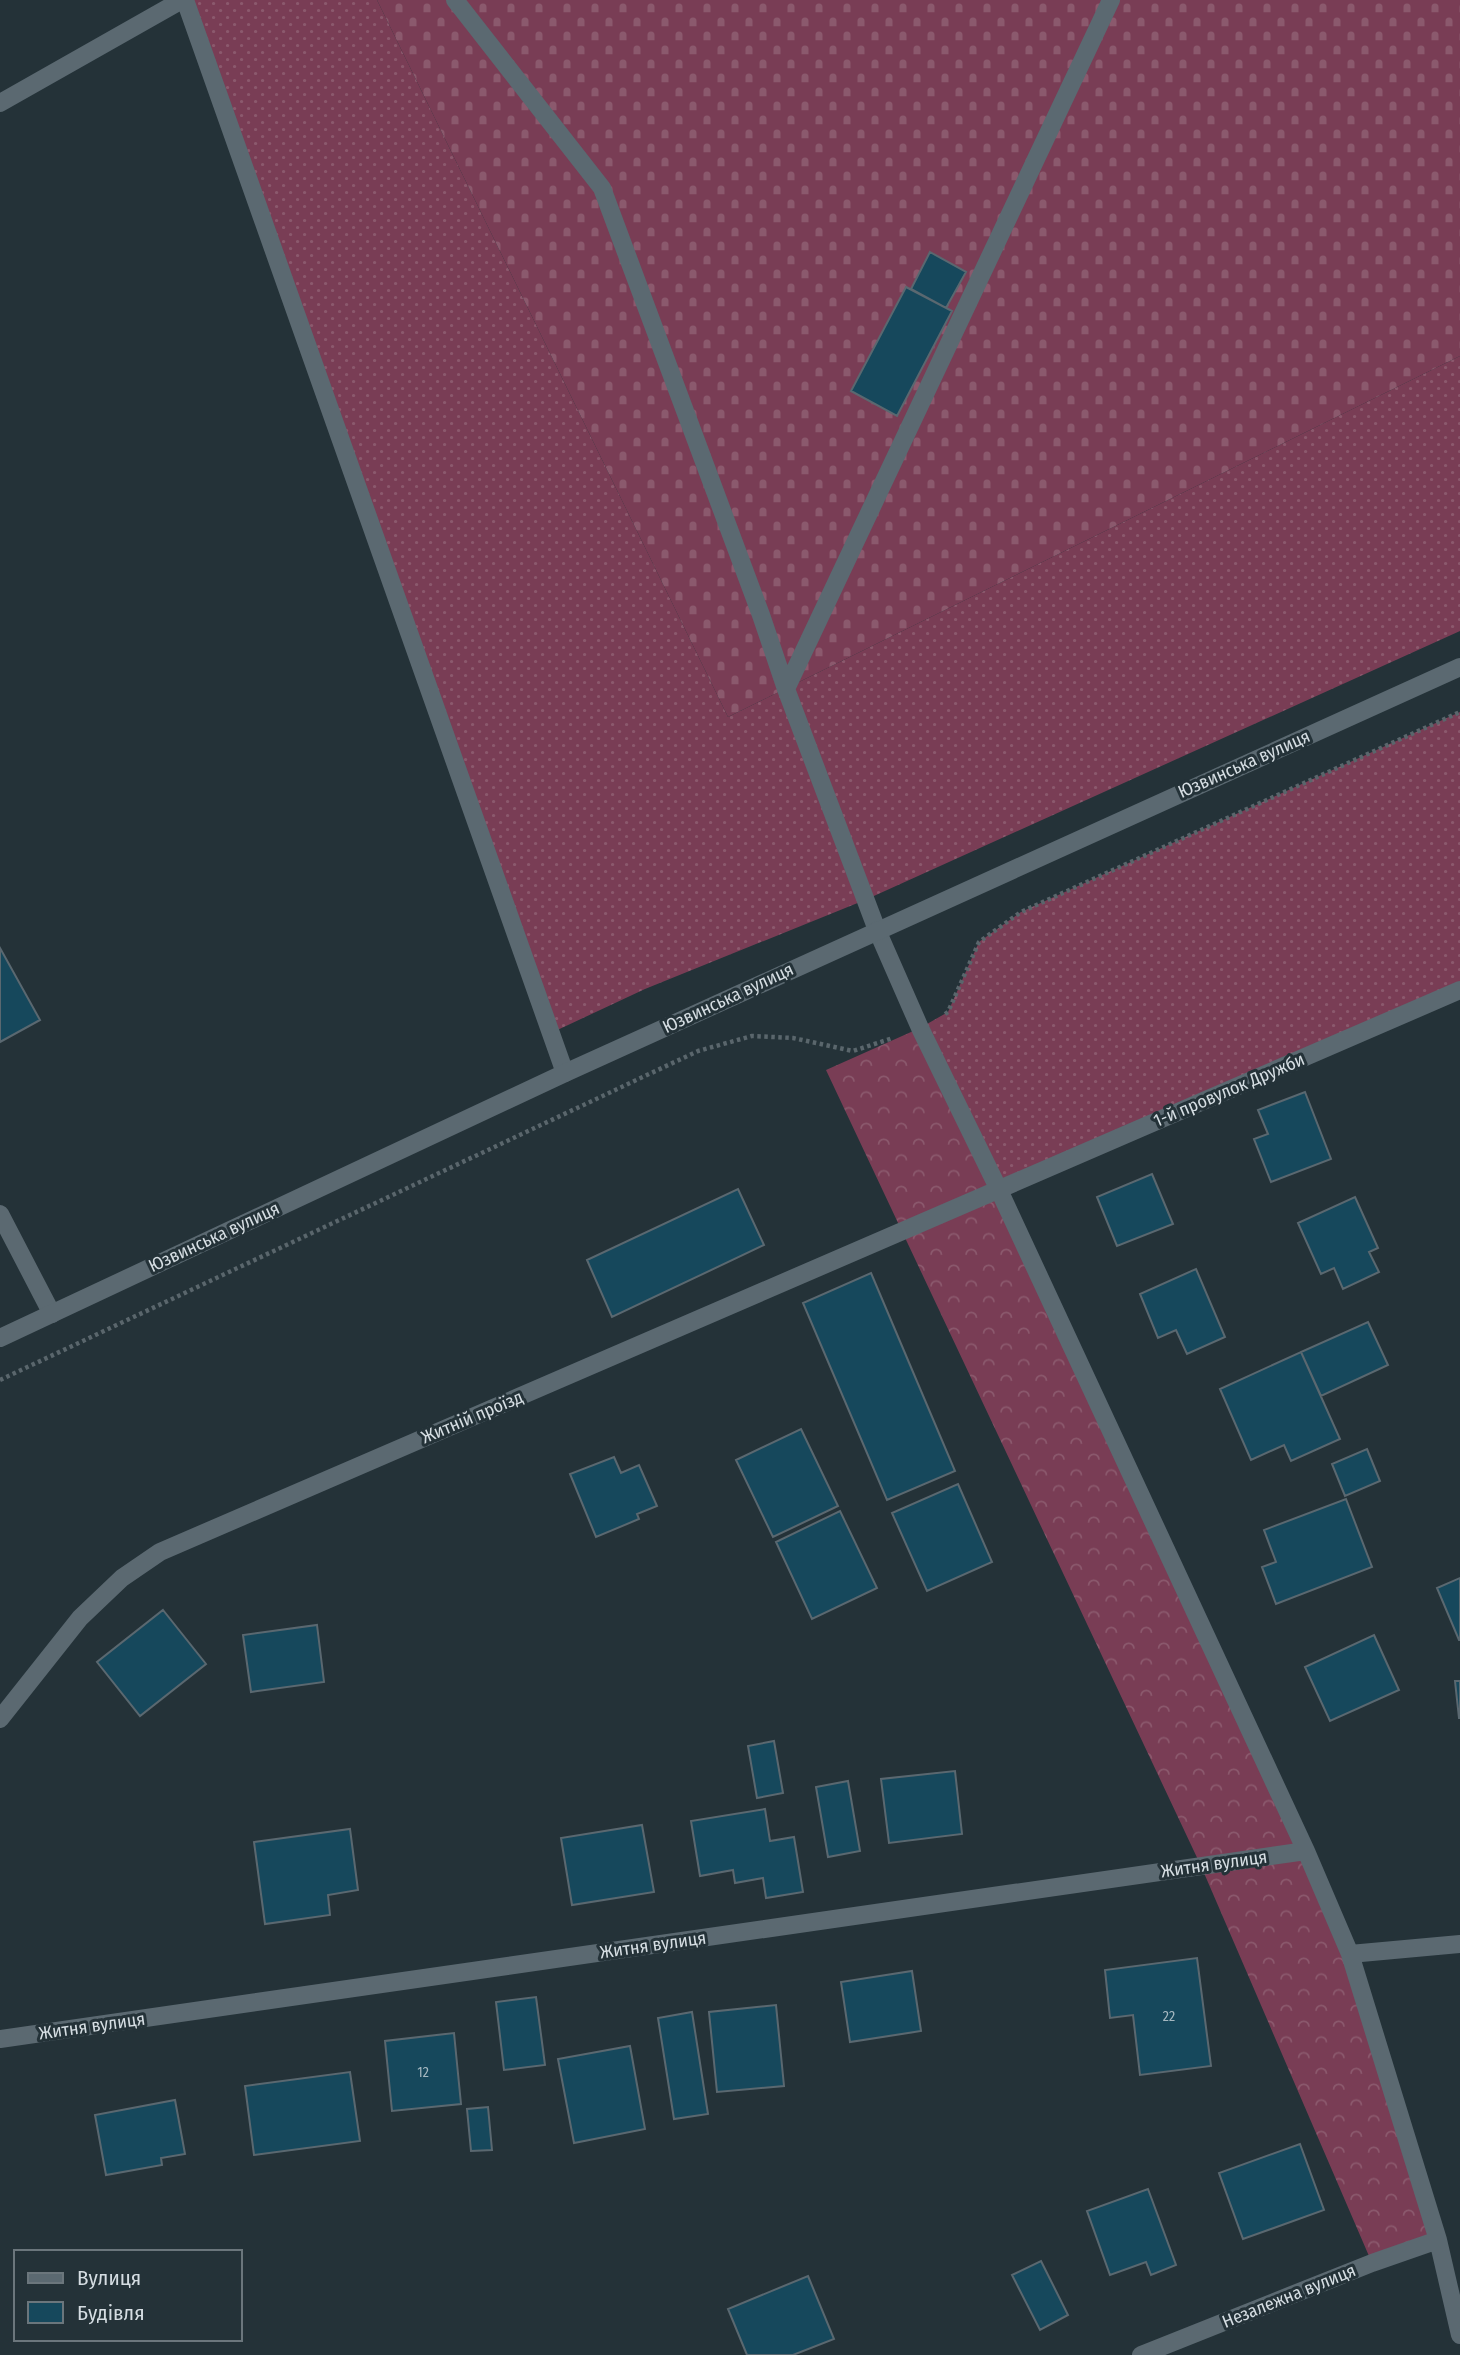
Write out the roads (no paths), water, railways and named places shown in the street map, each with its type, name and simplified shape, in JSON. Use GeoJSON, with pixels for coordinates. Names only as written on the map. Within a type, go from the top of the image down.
{"type":"FeatureCollection","features":[{"type":"Feature","properties":{"kind":"street"},"geometry":{"type":"LineString","coordinates":[[0,103],[184,0],[565,1073]]}},
{"type":"Feature","properties":{"kind":"street"},"geometry":{"type":"LineString","coordinates":[[455,0],[602,188],[877,930],[920,1028],[999,1190],[1306,1851],[1350,1954],[1438,2240],[1460,2335]]}},
{"type":"Feature","properties":{"kind":"street"},"geometry":{"type":"LineString","coordinates":[[786,689],[1111,0]]}},
{"type":"Feature","properties":{"kind":"street","name":"Юзвинська вулиця"},"geometry":{"type":"LineString","coordinates":[[0,1338],[565,1073],[1460,667]]}},
{"type":"Feature","properties":{"kind":"street","name":"1-й провулок Дружби"},"geometry":{"type":"LineString","coordinates":[[999,1190],[1460,990]]}},
{"type":"Feature","properties":{"kind":"street","name":"Житній проїзд"},"geometry":{"type":"LineString","coordinates":[[0,1719],[80,1618],[122,1578],[160,1552],[999,1190]]}},
{"type":"Feature","properties":{"kind":"street"},"geometry":{"type":"LineString","coordinates":[[0,1214],[52,1314]]}},
{"type":"Feature","properties":{"kind":"street","name":"Житня вулиця"},"geometry":{"type":"LineString","coordinates":[[0,2039],[1306,1851]]}},
{"type":"Feature","properties":{"kind":"street"},"geometry":{"type":"LineString","coordinates":[[1350,1954],[1460,1944]]}},
{"type":"Feature","properties":{"kind":"street","name":"Незалежна вулиця"},"geometry":{"type":"LineString","coordinates":[[1141,2355],[1372,2263],[1438,2240]]}}]}
